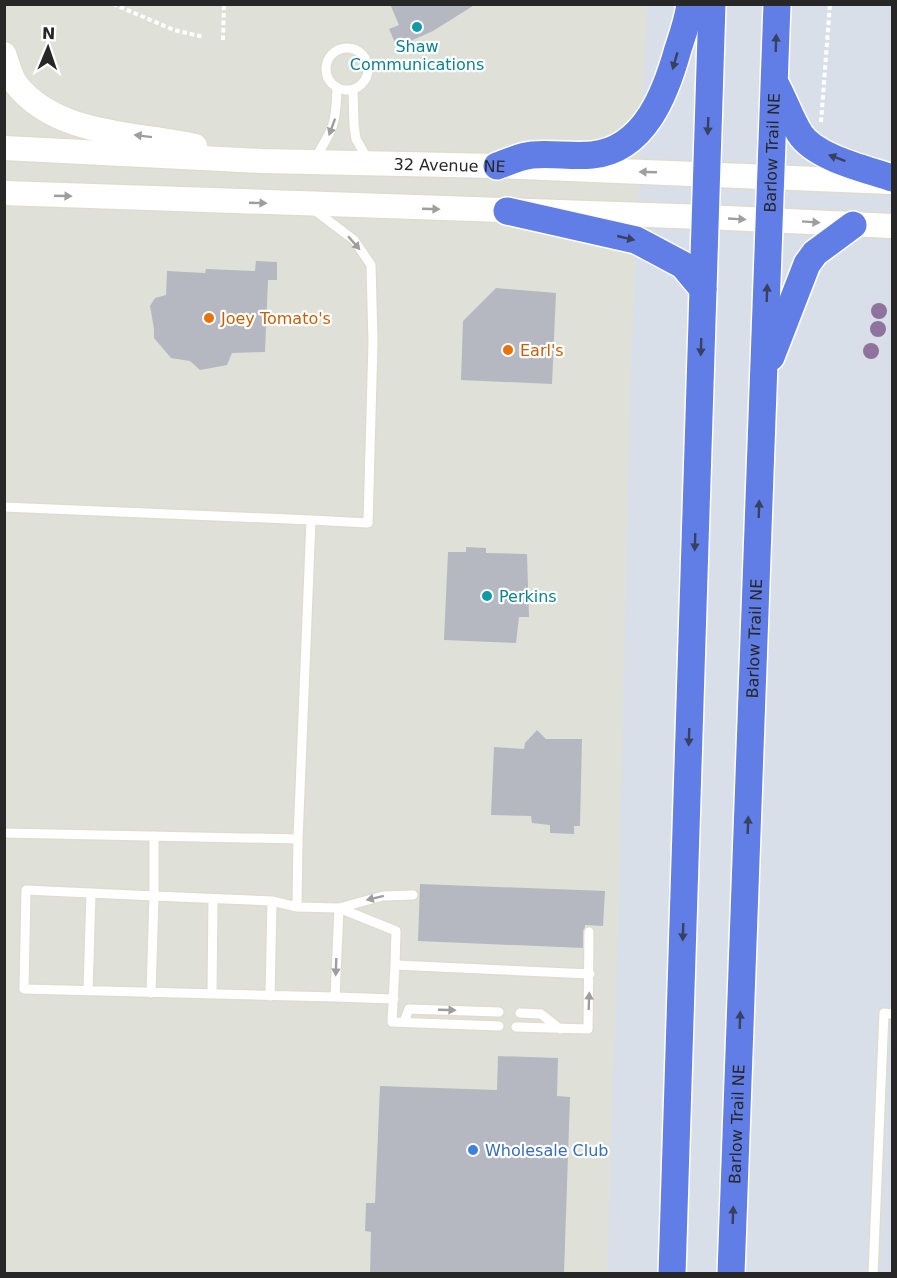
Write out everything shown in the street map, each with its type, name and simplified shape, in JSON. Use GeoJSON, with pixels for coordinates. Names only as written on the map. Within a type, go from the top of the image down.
{"type":"FeatureCollection","features":[{"type":"Feature","properties":{"kind":"main road"},"geometry":{"type":"LineString","coordinates":[[497,166],[531,155],[593,155],[624,143],[635,134],[650,117],[667,86],[690,4]]}},
{"type":"Feature","properties":{"kind":"main road"},"geometry":{"type":"LineString","coordinates":[[672,1274],[712,4]]}},
{"type":"Feature","properties":{"kind":"main road","name":"Barlow Trail NE"},"geometry":{"type":"LineString","coordinates":[[731,1274],[777,4]]}},
{"type":"Feature","properties":{"kind":"main road"},"geometry":{"type":"LineString","coordinates":[[4,54],[15,82],[31,100],[56,116],[104,132],[162,139],[262,161]]}},
{"type":"Feature","properties":{"kind":"main road"},"geometry":{"type":"LineString","coordinates":[[774,81],[800,134],[811,145],[838,159],[892,180]]}},
{"type":"Feature","properties":{"kind":"main road","name":"32 Avenue NE"},"geometry":{"type":"LineString","coordinates":[[4,148],[313,163],[497,166],[892,180]]}},
{"type":"Feature","properties":{"kind":"main road"},"geometry":{"type":"LineString","coordinates":[[4,194],[705,217],[892,226]]}},
{"type":"Feature","properties":{"kind":"main road"},"geometry":{"type":"LineString","coordinates":[[507,211],[636,240],[683,265],[703,289]]}},
{"type":"Feature","properties":{"kind":"main road"},"geometry":{"type":"LineString","coordinates":[[764,374],[807,264],[815,253],[853,225]]}},
{"type":"Feature","properties":{"kind":"lane"},"geometry":{"type":"LineString","coordinates":[[348,48],[360,53],[367,65],[365,79],[354,89],[345,90],[338,87],[328,77],[326,69],[327,62],[334,53],[348,48]]}},
{"type":"Feature","properties":{"kind":"lane"},"geometry":{"type":"LineString","coordinates":[[313,163],[332,132],[336,120],[338,87]]}},
{"type":"Feature","properties":{"kind":"lane"},"geometry":{"type":"LineString","coordinates":[[354,89],[356,139],[371,165]]}},
{"type":"Feature","properties":{"kind":"lane"},"geometry":{"type":"LineString","coordinates":[[4,507],[368,524],[373,342],[370,265],[354,240],[309,205]]}},
{"type":"Feature","properties":{"kind":"lane"},"geometry":{"type":"LineString","coordinates":[[297,907],[311,520]]}},
{"type":"Feature","properties":{"kind":"lane"},"geometry":{"type":"LineString","coordinates":[[4,833],[298,839]]}},
{"type":"Feature","properties":{"kind":"lane"},"geometry":{"type":"LineString","coordinates":[[151,993],[154,836]]}},
{"type":"Feature","properties":{"kind":"lane"},"geometry":{"type":"LineString","coordinates":[[394,999],[24,989],[26,890],[272,901],[297,907],[339,908],[383,896],[413,895]]}},
{"type":"Feature","properties":{"kind":"lane"},"geometry":{"type":"LineString","coordinates":[[88,991],[91,893]]}},
{"type":"Feature","properties":{"kind":"lane"},"geometry":{"type":"LineString","coordinates":[[212,994],[213,899]]}},
{"type":"Feature","properties":{"kind":"lane"},"geometry":{"type":"LineString","coordinates":[[270,996],[272,901]]}},
{"type":"Feature","properties":{"kind":"lane"},"geometry":{"type":"LineString","coordinates":[[339,908],[396,931],[392,1022],[500,1026]]}},
{"type":"Feature","properties":{"kind":"lane"},"geometry":{"type":"LineString","coordinates":[[335,997],[339,908]]}},
{"type":"Feature","properties":{"kind":"lane"},"geometry":{"type":"LineString","coordinates":[[516,1027],[588,1029],[590,932]]}},
{"type":"Feature","properties":{"kind":"lane"},"geometry":{"type":"LineString","coordinates":[[395,965],[590,974]]}},
{"type":"Feature","properties":{"kind":"lane"},"geometry":{"type":"LineString","coordinates":[[404,1022],[409,1009],[499,1012]]}},
{"type":"Feature","properties":{"kind":"lane"},"geometry":{"type":"LineString","coordinates":[[520,1013],[541,1014],[561,1029]]}},
{"type":"Feature","properties":{"kind":"lane"},"geometry":{"type":"LineString","coordinates":[[873,1274],[884,1013],[892,1014]]}},
{"type":"Feature","properties":{"kind":"path"},"geometry":{"type":"LineString","coordinates":[[113,4],[174,30],[204,37]]}},
{"type":"Feature","properties":{"kind":"path"},"geometry":{"type":"LineString","coordinates":[[223,39],[224,4]]}},
{"type":"Feature","properties":{"kind":"path"},"geometry":{"type":"LineString","coordinates":[[820,131],[830,31],[830,4]]}},
{"type":"Feature","properties":{"kind":"shaded area"},"geometry":{"type":"Polygon","coordinates":[[[5,5],[647,5],[630,380],[619,882],[607,1273],[5,1274],[5,5]]]}},
{"type":"Feature","properties":{"kind":"building","name":"Shaw Communications"},"geometry":{"type":"Polygon","coordinates":[[[390,4],[476,4],[433,31],[397,47],[389,29],[399,25],[390,4]]]}},
{"type":"Feature","properties":{"kind":"building","name":"Joey Tomato's"},"geometry":{"type":"Polygon","coordinates":[[[256,261],[277,262],[277,280],[268,280],[265,352],[232,353],[227,365],[200,370],[190,361],[171,358],[154,338],[150,306],[155,298],[166,295],[167,271],[205,273],[206,269],[255,271],[256,261]]]}},
{"type":"Feature","properties":{"kind":"building","name":"Earl's"},"geometry":{"type":"Polygon","coordinates":[[[496,288],[556,293],[552,384],[461,380],[463,321],[496,288]]]}},
{"type":"Feature","properties":{"kind":"building","name":"Perkins"},"geometry":{"type":"Polygon","coordinates":[[[466,547],[486,548],[486,553],[527,554],[529,617],[519,617],[516,643],[444,640],[448,552],[466,552],[466,547]]]}},
{"type":"Feature","properties":{"kind":"building"},"geometry":{"type":"Polygon","coordinates":[[[537,730],[546,739],[582,739],[580,826],[574,826],[574,834],[550,833],[550,825],[532,823],[531,816],[491,815],[494,747],[524,749],[525,743],[537,730]]]}},
{"type":"Feature","properties":{"kind":"building"},"geometry":{"type":"Polygon","coordinates":[[[420,884],[605,891],[603,926],[585,925],[584,948],[418,941],[420,884]]]}},
{"type":"Feature","properties":{"kind":"building","name":"Wholesale Club"},"geometry":{"type":"Polygon","coordinates":[[[498,1056],[558,1058],[557,1096],[570,1097],[564,1274],[370,1274],[371,1232],[365,1231],[366,1203],[375,1203],[380,1086],[497,1090],[498,1056]]]}},
{"type":"Feature","properties":{"kind":"place","name":"Shaw Communications"},"geometry":{"type":"Point","coordinates":[417,27]}},
{"type":"Feature","properties":{"kind":"place","name":"Joey Tomato's"},"geometry":{"type":"Point","coordinates":[209,318]}},
{"type":"Feature","properties":{"kind":"place","name":"Earl's"},"geometry":{"type":"Point","coordinates":[508,350]}},
{"type":"Feature","properties":{"kind":"place","name":"Perkins"},"geometry":{"type":"Point","coordinates":[487,596]}},
{"type":"Feature","properties":{"kind":"place","name":"Wholesale Club"},"geometry":{"type":"Point","coordinates":[473,1150]}}]}
